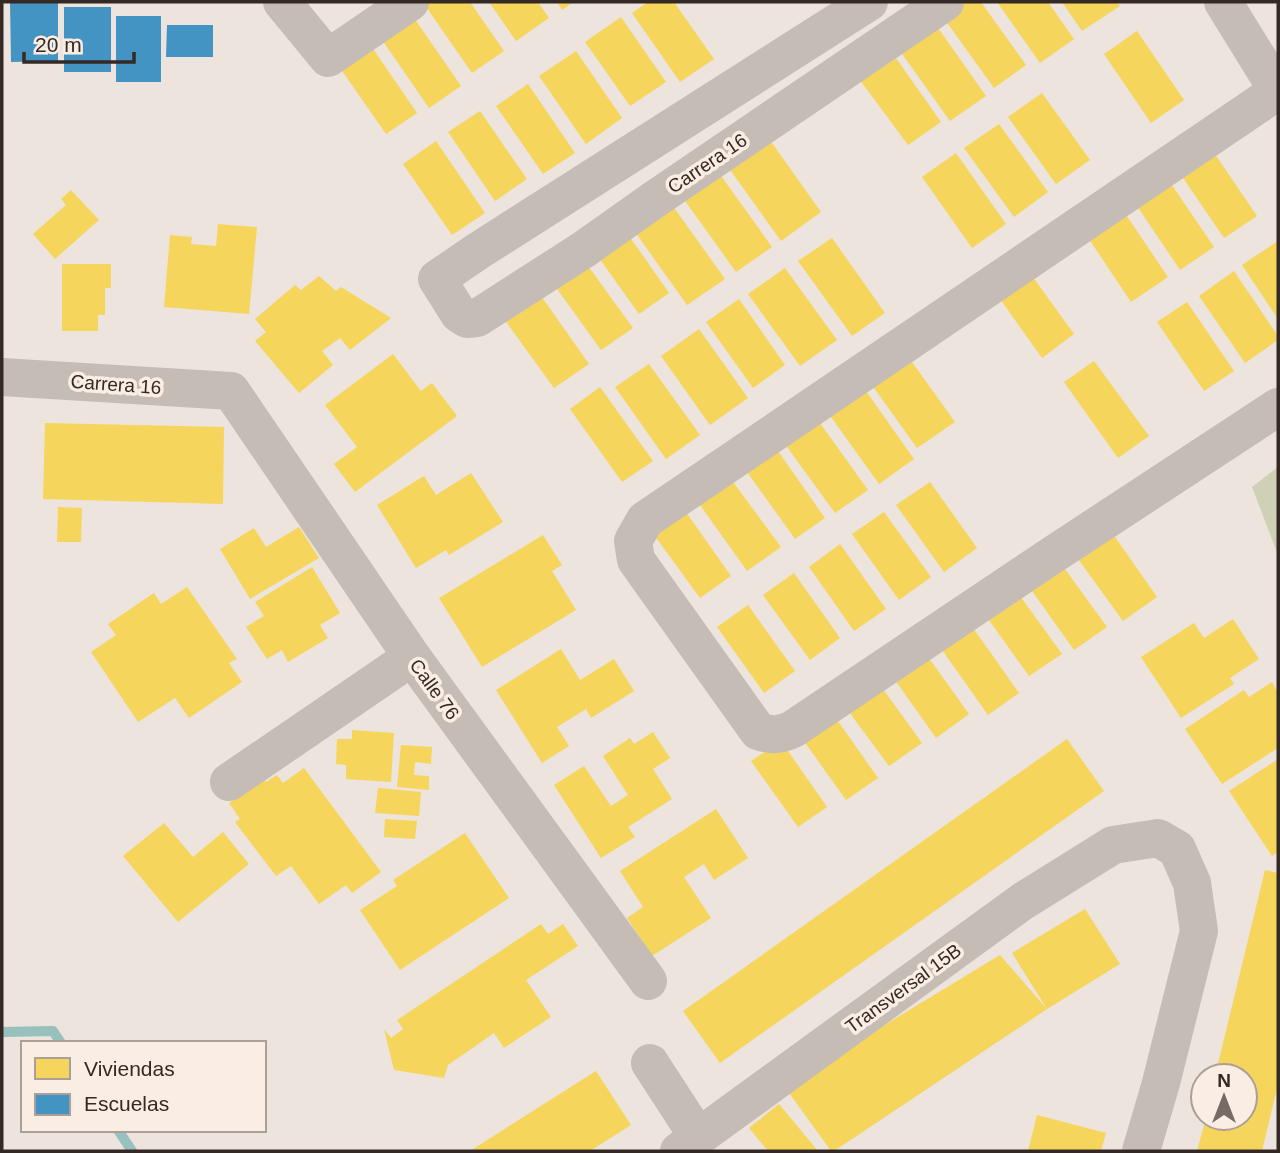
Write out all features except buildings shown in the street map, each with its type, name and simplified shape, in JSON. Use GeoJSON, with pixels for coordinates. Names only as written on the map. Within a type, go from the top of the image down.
{"type":"FeatureCollection","features":[{"type":"Feature","properties":{"kind":"street"},"geometry":{"type":"LineString","coordinates":[[282,2],[328,58],[410,2]]}},
{"type":"Feature","properties":{"kind":"street"},"geometry":{"type":"LineString","coordinates":[[864,56],[838,22],[869,2]]}},
{"type":"Feature","properties":{"kind":"street","name":"Carrera 16"},"geometry":{"type":"LineString","coordinates":[[838,22],[437,279],[459,314],[467,319],[477,317],[583,250],[945,2]]}},
{"type":"Feature","properties":{"kind":"street"},"geometry":{"type":"LineString","coordinates":[[1223,2],[1278,91],[645,520],[633,541],[636,560],[758,731],[770,735],[781,734],[793,729],[1278,407]]}},
{"type":"Feature","properties":{"kind":"street","name":"Carrera 16"},"geometry":{"type":"LineString","coordinates":[[2,377],[231,391]]}},
{"type":"Feature","properties":{"kind":"street","name":"Calle 76"},"geometry":{"type":"LineString","coordinates":[[231,391],[412,657],[648,981]]}},
{"type":"Feature","properties":{"kind":"street"},"geometry":{"type":"LineString","coordinates":[[229,782],[412,657]]}},
{"type":"Feature","properties":{"kind":"street","name":"Transversal 15B"},"geometry":{"type":"LineString","coordinates":[[689,1144],[1023,901],[1113,845],[1158,838],[1177,849],[1192,883],[1199,931],[1141,1151]]}},
{"type":"Feature","properties":{"kind":"street"},"geometry":{"type":"LineString","coordinates":[[650,1063],[689,1144]]}},
{"type":"Feature","properties":{"kind":"green space"},"geometry":{"type":"Polygon","coordinates":[[[1278,467],[1278,555],[1252,487],[1278,467]]]}},
{"type":"Feature","properties":{"kind":"waterway"},"geometry":{"type":"LineString","coordinates":[[2,1032],[53,1031],[60,1041]]}},
{"type":"Feature","properties":{"kind":"waterway"},"geometry":{"type":"LineString","coordinates":[[119,1132],[132,1151]]}}]}
